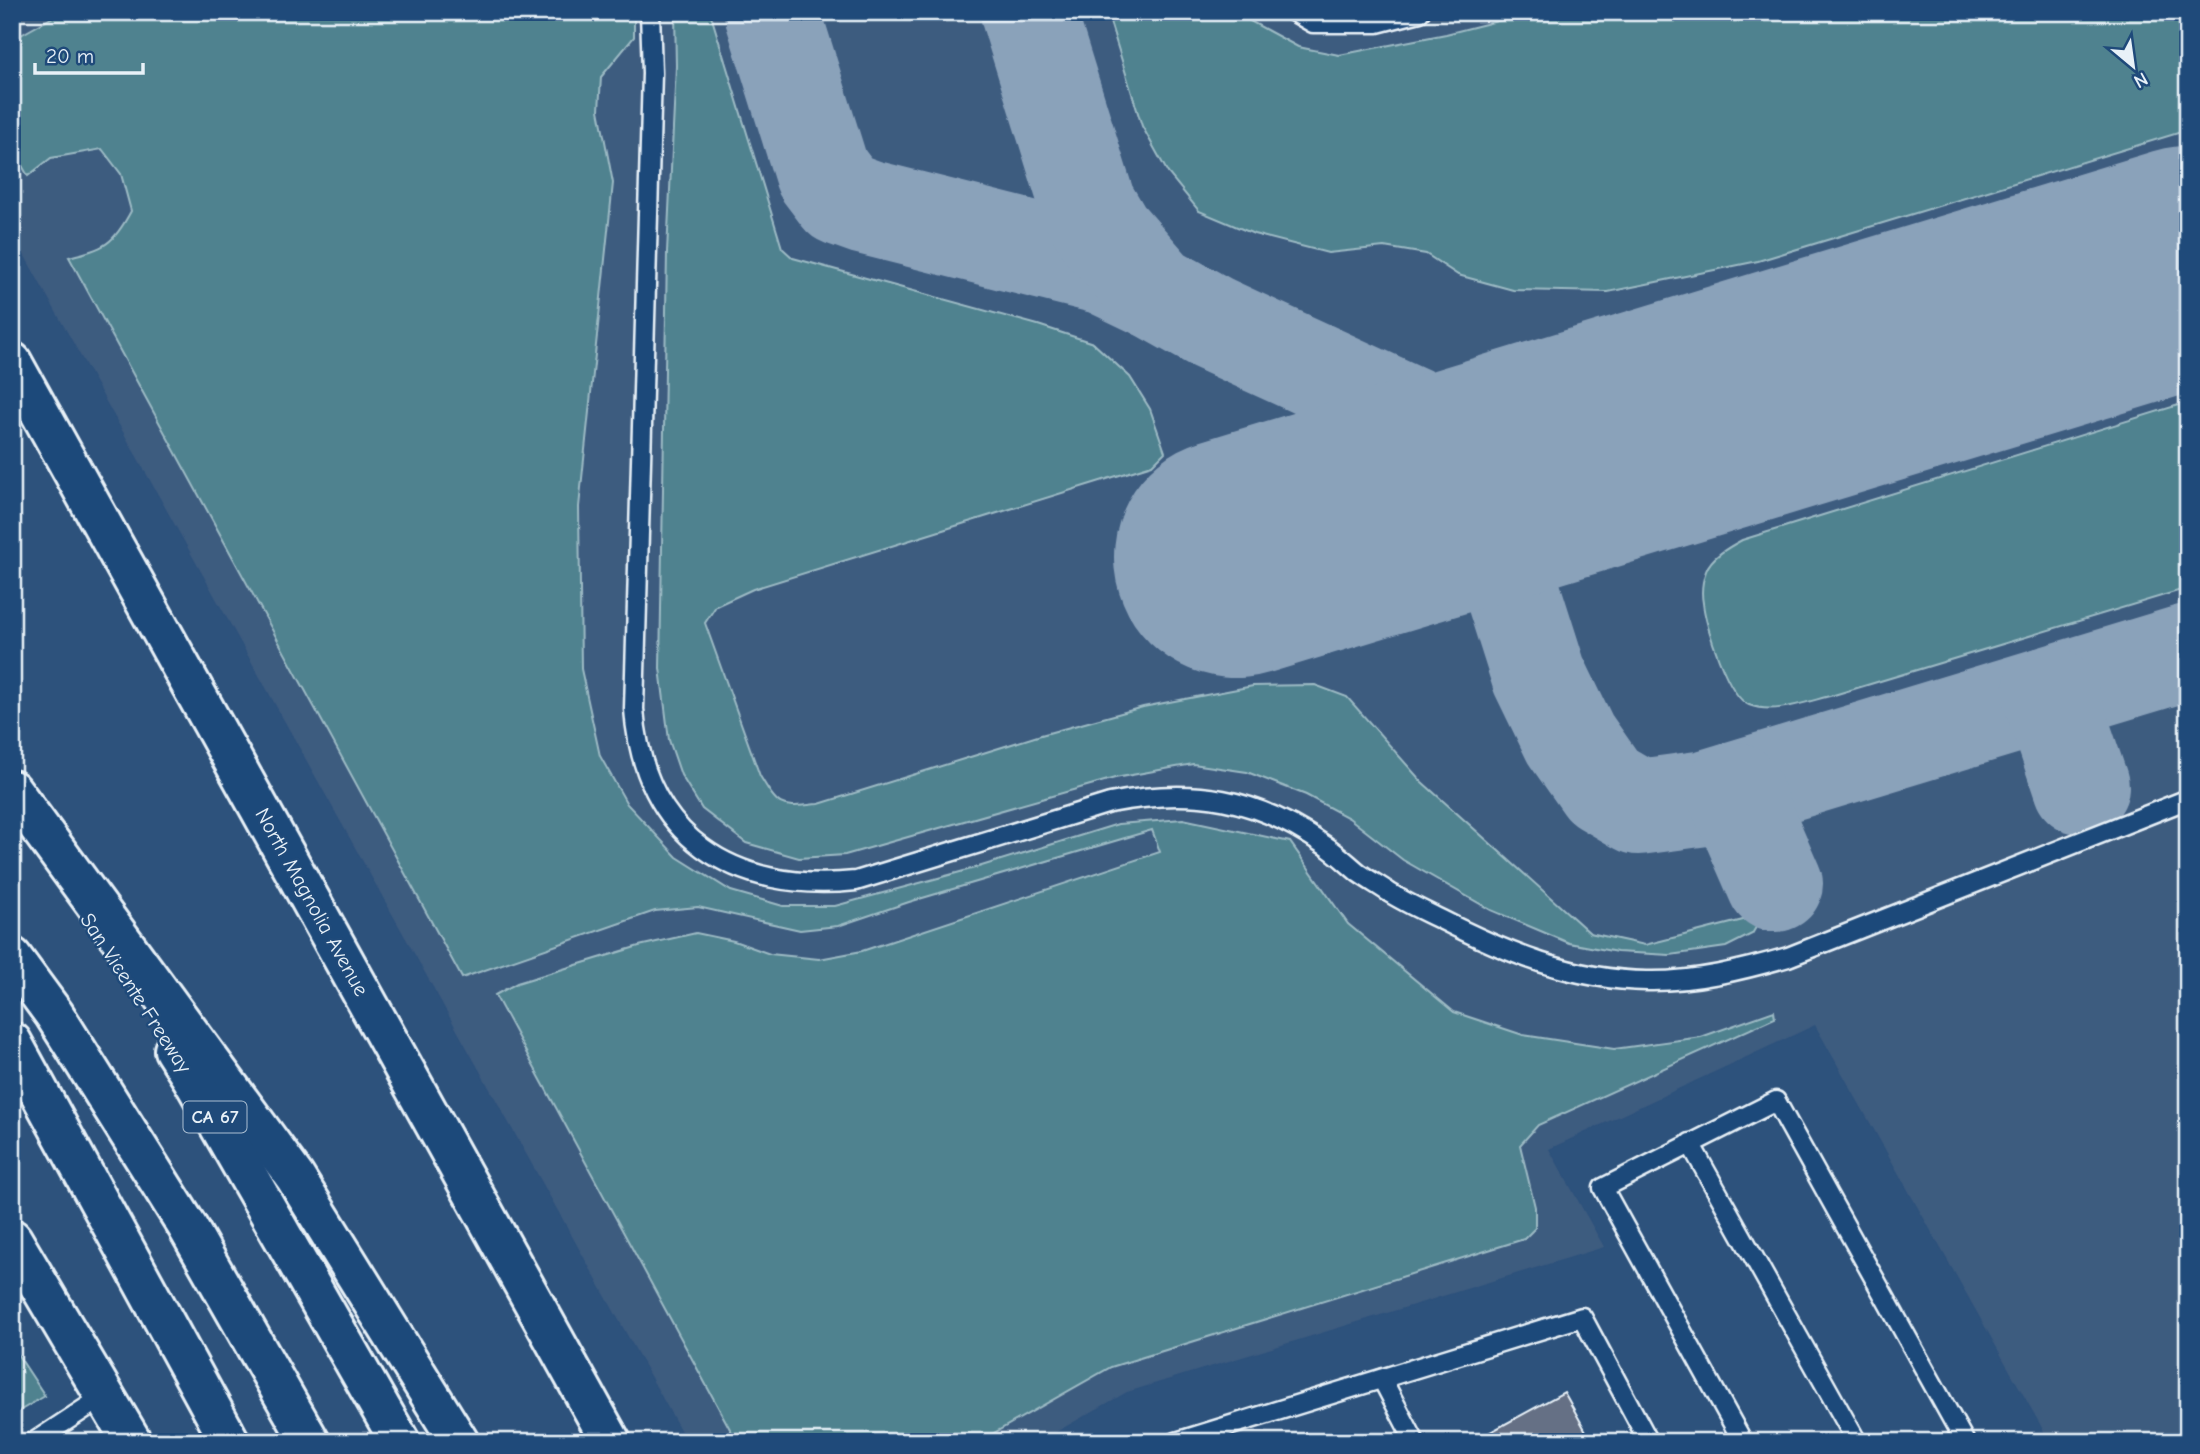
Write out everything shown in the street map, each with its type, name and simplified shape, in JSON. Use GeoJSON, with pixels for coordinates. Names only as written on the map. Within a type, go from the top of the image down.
{"type":"FeatureCollection","features":[{"type":"Feature","properties":{"kind":"main road","name":"North Magnolia Avenue"},"geometry":{"type":"LineString","coordinates":[[12,362],[611,1442]]}},
{"type":"Feature","properties":{"kind":"main road"},"geometry":{"type":"LineString","coordinates":[[12,790],[295,1177],[459,1442]]}},
{"type":"Feature","properties":{"kind":"main road","name":"San Vicente Freeway"},"geometry":{"type":"LineString","coordinates":[[12,803],[192,1078],[400,1442]]}},
{"type":"Feature","properties":{"kind":"main road"},"geometry":{"type":"LineString","coordinates":[[12,957],[54,1014],[187,1226],[310,1442]]}},
{"type":"Feature","properties":{"kind":"main road"},"geometry":{"type":"LineString","coordinates":[[12,1042],[230,1442]]}},
{"type":"Feature","properties":{"kind":"main road"},"geometry":{"type":"LineString","coordinates":[[12,1238],[132,1442]]}},
{"type":"Feature","properties":{"kind":"lane"},"geometry":{"type":"LineString","coordinates":[[650,12],[652,73],[635,732],[641,760],[664,807],[696,842],[715,857],[741,870],[786,882],[827,884],[856,881],[1110,803],[1148,796],[1198,796],[1245,805],[1292,825],[1328,847],[1359,873],[1393,895],[1478,939],[1526,959],[1594,976],[1650,981],[1724,972],[1788,957],[2188,799]]}},
{"type":"Feature","properties":{"kind":"lane"},"geometry":{"type":"LineString","coordinates":[[1294,12],[1313,23],[1377,23],[1420,12]]}},
{"type":"Feature","properties":{"kind":"lane"},"geometry":{"type":"LineString","coordinates":[[1743,1442],[1603,1188],[1776,1101],[1965,1442]]}},
{"type":"Feature","properties":{"kind":"lane"},"geometry":{"type":"LineString","coordinates":[[1690,1143],[1857,1442]]}},
{"type":"Feature","properties":{"kind":"lane"},"geometry":{"type":"LineString","coordinates":[[1176,1442],[1583,1317],[1649,1442]]}},
{"type":"Feature","properties":{"kind":"lane"},"geometry":{"type":"LineString","coordinates":[[1382,1379],[1415,1442]]}},
{"type":"Feature","properties":{"kind":"lane"},"geometry":{"type":"LineString","coordinates":[[34,1442],[104,1396]]}},
{"type":"Feature","properties":{"kind":"shaded area"},"geometry":{"type":"Polygon","coordinates":[[[12,12],[2188,12],[2188,1442],[2050,1442],[1815,1025],[1549,1149],[1604,1247],[1127,1392],[1038,1442],[687,1442],[12,233],[12,12]]]}},
{"type":"Feature","properties":{"kind":"green space"},"geometry":{"type":"Polygon","coordinates":[[[62,12],[634,12],[634,37],[601,77],[599,110],[613,183],[579,507],[581,669],[600,756],[627,804],[677,857],[731,891],[783,906],[835,906],[975,868],[1118,824],[1183,819],[1290,842],[1348,924],[1454,1012],[1523,1035],[1614,1049],[1701,1037],[1774,1011],[1775,1018],[1538,1125],[1520,1145],[1535,1207],[1535,1228],[1524,1239],[1111,1367],[978,1442],[737,1442],[495,995],[517,983],[639,946],[696,933],[734,941],[770,954],[819,959],[862,951],[1160,852],[1152,830],[909,902],[838,926],[800,930],[698,907],[655,911],[462,978],[69,257],[107,243],[125,222],[131,211],[121,174],[102,149],[51,158],[28,176],[12,148],[12,40],[62,12]]]}},
{"type":"Feature","properties":{"kind":"green space"},"geometry":{"type":"Polygon","coordinates":[[[675,12],[710,12],[782,248],[793,258],[1038,325],[1093,343],[1130,377],[1150,409],[1165,452],[1152,465],[753,589],[716,606],[705,623],[760,776],[778,801],[789,806],[819,804],[1041,735],[1143,707],[1253,686],[1315,685],[1347,697],[1422,782],[1590,933],[1645,945],[1755,917],[1759,922],[1752,934],[1726,947],[1670,955],[1617,952],[1569,943],[1491,910],[1403,860],[1349,818],[1306,795],[1247,772],[1193,764],[1115,778],[845,855],[799,858],[746,843],[702,809],[681,775],[669,740],[660,668],[667,252],[676,66],[675,12]]]}},
{"type":"Feature","properties":{"kind":"green space"},"geometry":{"type":"Polygon","coordinates":[[[1107,12],[1243,12],[1250,21],[1298,47],[1339,55],[1446,34],[1533,12],[2188,12],[2188,130],[1758,261],[1608,292],[1513,290],[1458,275],[1426,254],[1384,247],[1328,253],[1254,234],[1199,211],[1168,173],[1142,126],[1107,12]]]}},
{"type":"Feature","properties":{"kind":"green space"},"geometry":{"type":"Polygon","coordinates":[[[2188,402],[2188,588],[1792,706],[1759,708],[1749,705],[1733,689],[1713,643],[1702,595],[1708,566],[1726,549],[1742,540],[2188,402]]]}},
{"type":"Feature","properties":{"kind":"green space"},"geometry":{"type":"Polygon","coordinates":[[[12,1346],[45,1396],[12,1415],[12,1346]]]}},
{"type":"Feature","properties":{"kind":"building"},"geometry":{"type":"Polygon","coordinates":[[[1564,1392],[1592,1442],[1472,1442],[1564,1392]]]}},
{"type":"Feature","properties":{"kind":"taxiway"},"geometry":{"type":"LineString","coordinates":[[772,12],[822,173],[841,198],[866,207],[1105,267],[1155,291]]}},
{"type":"Feature","properties":{"kind":"taxiway"},"geometry":{"type":"LineString","coordinates":[[1028,12],[1088,205],[1105,234],[1155,291],[1212,323],[1528,468]]}},
{"type":"Feature","properties":{"kind":"taxiway"},"geometry":{"type":"LineString","coordinates":[[1478,483],[1539,675],[1570,739],[1603,786],[1639,807],[1706,798],[2188,652]]}},
{"type":"Feature","properties":{"kind":"taxiway"},"geometry":{"type":"LineString","coordinates":[[2050,694],[2081,786]]}},
{"type":"Feature","properties":{"kind":"taxiway"},"geometry":{"type":"LineString","coordinates":[[1734,790],[1775,884]]}},
{"type":"Feature","properties":{"kind":"runway"},"geometry":{"type":"LineString","coordinates":[[1235,557],[2188,267]]}}]}
